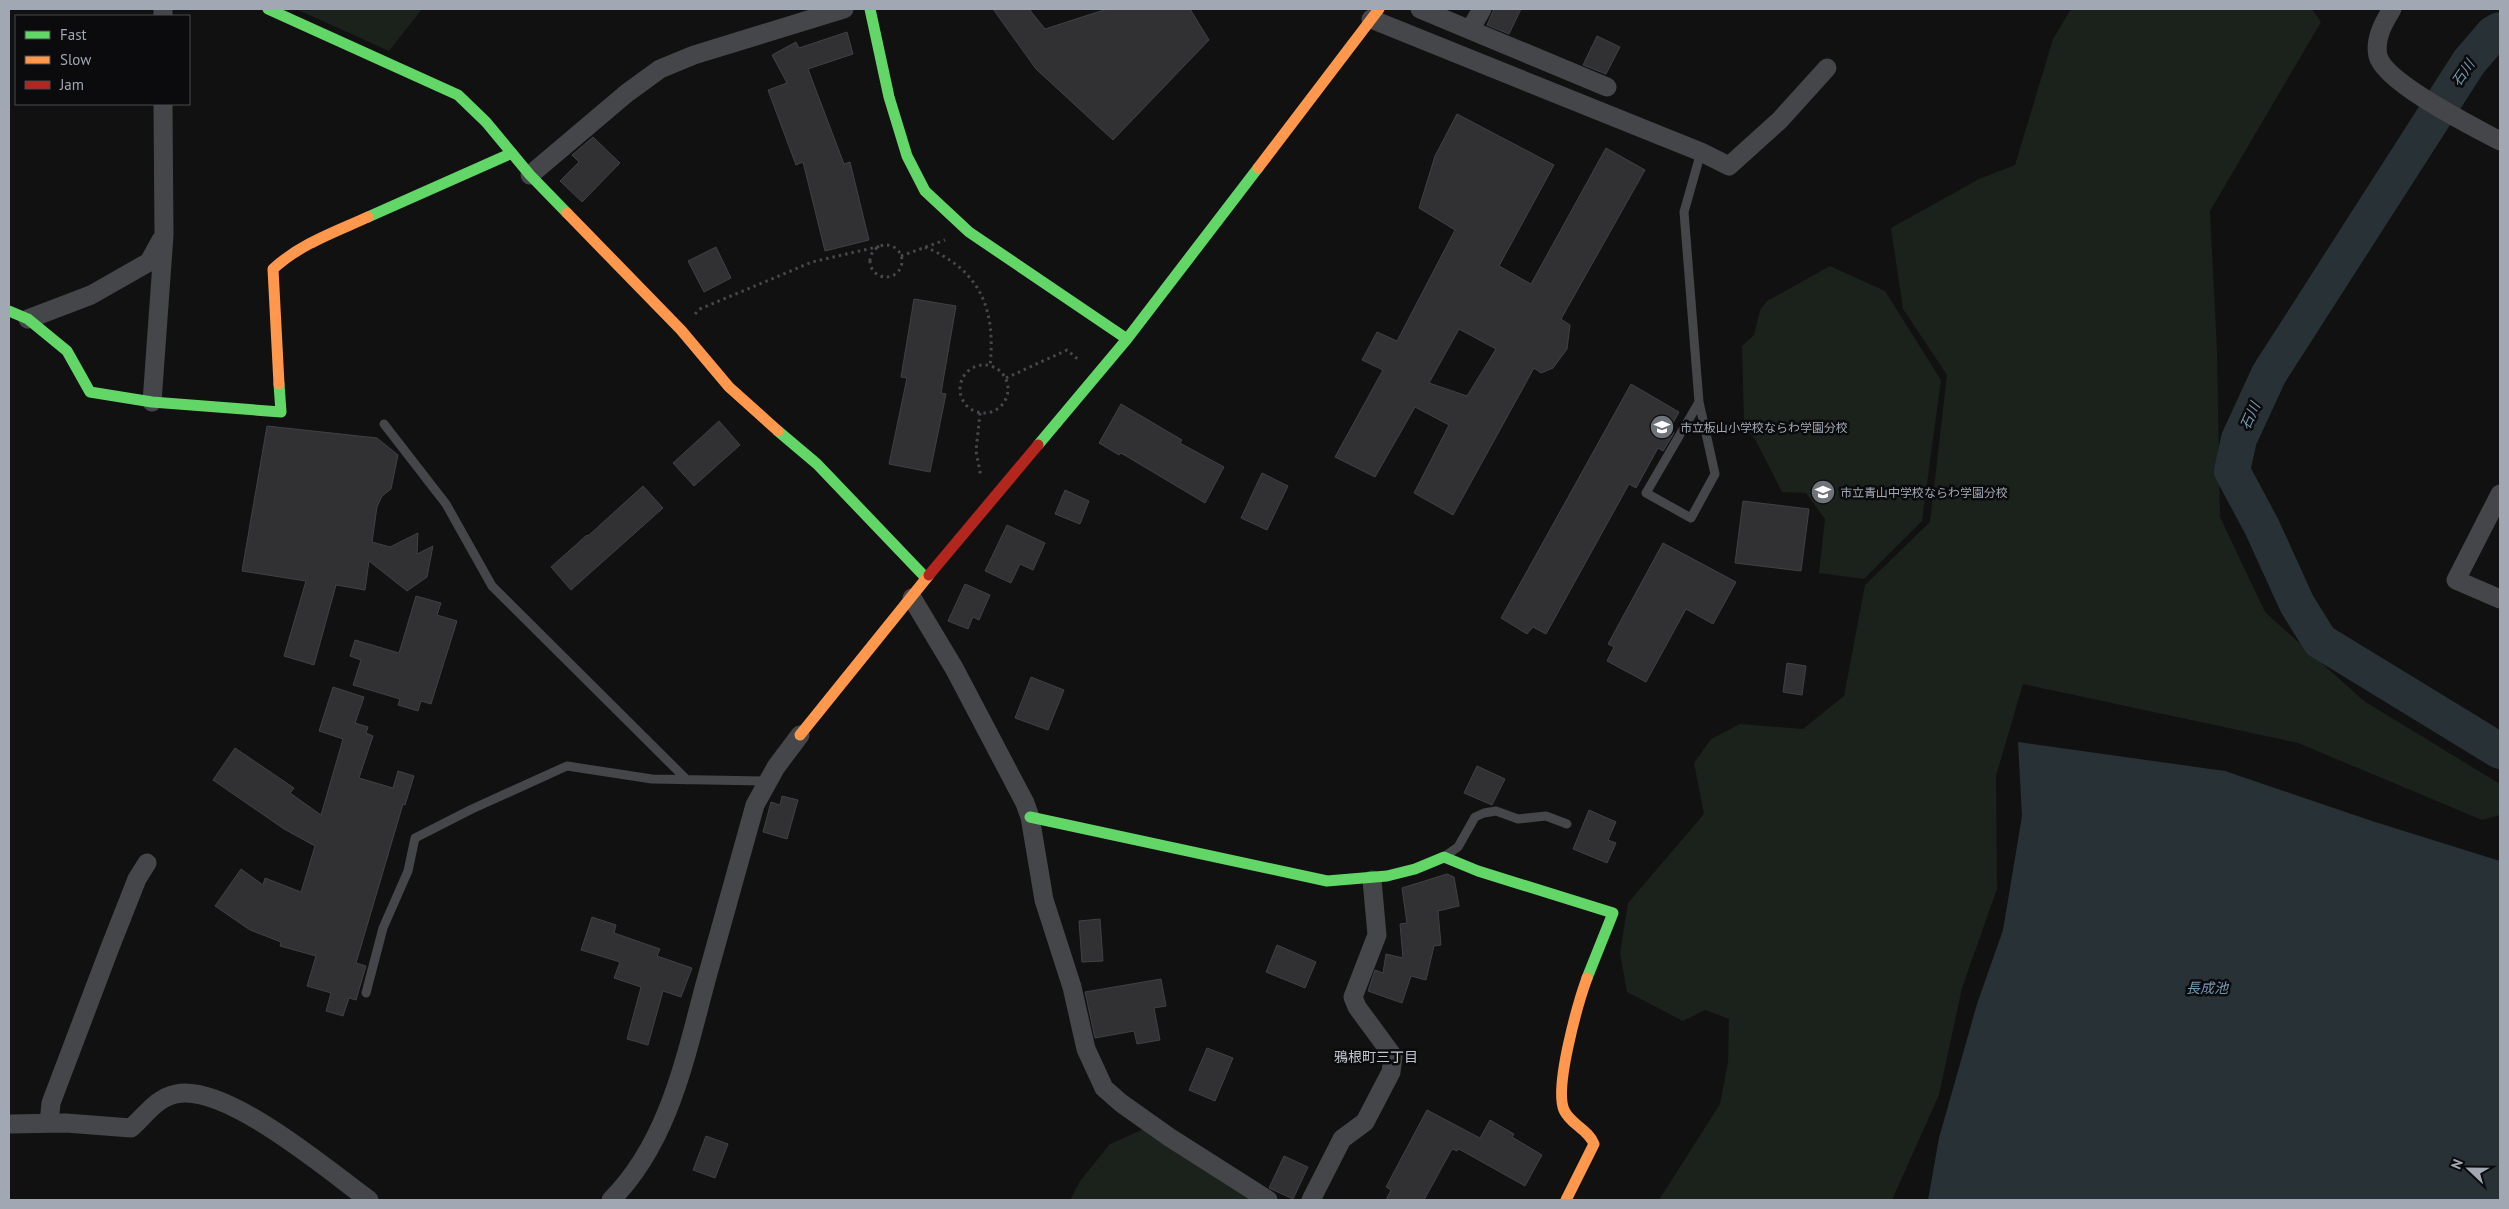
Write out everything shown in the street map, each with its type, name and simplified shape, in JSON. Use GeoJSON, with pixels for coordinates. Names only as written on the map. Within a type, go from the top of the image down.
{"type":"FeatureCollection","features":[{"type":"Feature","properties":{"kind":"street"},"geometry":{"type":"LineString","coordinates":[[268,9],[458,95],[486,122],[530,175],[682,330],[729,387],[770,426],[817,464],[926,578]]}},
{"type":"Feature","properties":{"kind":"street"},"geometry":{"type":"LineString","coordinates":[[530,175],[627,93],[660,70],[694,55],[844,9]]}},
{"type":"Feature","properties":{"kind":"street"},"geometry":{"type":"LineString","coordinates":[[870,9],[872,26],[889,97],[907,156],[925,191],[969,232],[1127,339]]}},
{"type":"Feature","properties":{"kind":"street"},"geometry":{"type":"LineString","coordinates":[[1420,9],[1607,87]]}},
{"type":"Feature","properties":{"kind":"street"},"geometry":{"type":"LineString","coordinates":[[1470,30],[1482,9]]}},
{"type":"Feature","properties":{"kind":"street"},"geometry":{"type":"LineString","coordinates":[[2392,9],[2380,30],[2378,56],[2393,78],[2500,142]]}},
{"type":"Feature","properties":{"kind":"street"},"geometry":{"type":"LineString","coordinates":[[611,1200],[635,1172],[649,1150],[674,1092],[755,805],[767,781],[800,735],[912,598],[926,578],[1127,339],[1375,14],[1701,152],[1729,166],[1780,120],[1828,68]]}},
{"type":"Feature","properties":{"kind":"street"},"geometry":{"type":"LineString","coordinates":[[152,402],[164,235],[163,105]]}},
{"type":"Feature","properties":{"kind":"street"},"geometry":{"type":"LineString","coordinates":[[9,311],[28,319],[67,351],[90,392],[152,402],[281,412],[273,269],[287,256],[314,241],[512,152]]}},
{"type":"Feature","properties":{"kind":"street"},"geometry":{"type":"LineString","coordinates":[[28,319],[91,295],[148,262],[164,235]]}},
{"type":"Feature","properties":{"kind":"street"},"geometry":{"type":"LineString","coordinates":[[2500,494],[2456,580],[2500,599]]}},
{"type":"Feature","properties":{"kind":"street"},"geometry":{"type":"LineString","coordinates":[[912,598],[954,668],[1013,779],[1030,816],[1044,900],[1072,987],[1086,1049],[1104,1088],[1121,1104],[1169,1137],[1268,1200]]}},
{"type":"Feature","properties":{"kind":"street"},"geometry":{"type":"LineString","coordinates":[[1030,816],[1326,881],[1372,880],[1423,868],[1444,857],[1478,870],[1613,913],[1588,969],[1565,1063],[1562,1104],[1567,1117],[1592,1137],[1594,1144],[1566,1200]]}},
{"type":"Feature","properties":{"kind":"street"},"geometry":{"type":"LineString","coordinates":[[49,1123],[55,1094],[109,950],[147,863]]}},
{"type":"Feature","properties":{"kind":"street"},"geometry":{"type":"LineString","coordinates":[[1311,1200],[1342,1140],[1365,1122],[1390,1072],[1393,1056],[1357,1007],[1353,997],[1377,935],[1372,880]]}},
{"type":"Feature","properties":{"kind":"street"},"geometry":{"type":"LineString","coordinates":[[9,1124],[49,1123],[131,1128],[162,1099],[175,1094],[190,1093],[209,1097],[255,1119],[369,1200]]}},
{"type":"Feature","properties":{"kind":"lane"},"geometry":{"type":"LineString","coordinates":[[1699,402],[1646,493],[1691,518],[1715,474],[1699,402],[1684,212],[1701,152]]}},
{"type":"Feature","properties":{"kind":"lane"},"geometry":{"type":"LineString","coordinates":[[384,424],[446,504],[492,586],[687,780]]}},
{"type":"Feature","properties":{"kind":"lane"},"geometry":{"type":"LineString","coordinates":[[366,993],[383,928],[408,871],[415,838],[472,809],[567,766],[652,779],[767,781]]}},
{"type":"Feature","properties":{"kind":"lane"},"geometry":{"type":"LineString","coordinates":[[1444,857],[1458,847],[1476,817],[1484,813],[1496,811],[1518,819],[1546,816],[1567,824]]}},
{"type":"Feature","properties":{"kind":"path"},"geometry":{"type":"LineString","coordinates":[[901,256],[948,239]]}},
{"type":"Feature","properties":{"kind":"path"},"geometry":{"type":"LineString","coordinates":[[682,330],[700,308],[812,262],[881,246],[896,248],[901,256],[901,266],[890,277],[879,275],[875,272],[871,262],[873,252],[881,246]]}},
{"type":"Feature","properties":{"kind":"path"},"geometry":{"type":"LineString","coordinates":[[924,247],[960,268],[979,289],[990,318],[992,334],[990,366]]}},
{"type":"Feature","properties":{"kind":"path"},"geometry":{"type":"LineString","coordinates":[[1006,378],[1067,350],[1083,364]]}},
{"type":"Feature","properties":{"kind":"path"},"geometry":{"type":"LineString","coordinates":[[976,366],[990,366],[1001,371],[1006,378],[1008,394],[1005,402],[992,412],[980,413],[969,408],[964,402],[960,385],[969,371],[976,366]]}},
{"type":"Feature","properties":{"kind":"path"},"geometry":{"type":"LineString","coordinates":[[980,413],[976,451],[983,485]]}},
{"type":"Feature","properties":{"kind":"shaded area"},"geometry":{"type":"Polygon","coordinates":[[[296,9],[422,9],[389,51],[296,9]]]}},
{"type":"Feature","properties":{"kind":"shaded area"},"geometry":{"type":"Polygon","coordinates":[[[2071,9],[2312,9],[2321,22],[2210,211],[2217,351],[2220,517],[2265,612],[2364,701],[2500,784],[2500,815],[2482,820],[2298,743],[2023,684],[1996,776],[1997,889],[1962,988],[1939,1095],[1892,1200],[1659,1200],[1720,1104],[1728,1062],[1729,1019],[1705,1010],[1683,1021],[1627,992],[1620,953],[1628,903],[1704,814],[1694,763],[1711,739],[1740,724],[1803,729],[1844,696],[1865,585],[1930,522],[1947,375],[1903,309],[1891,228],[1979,179],[2015,165],[2053,39],[2071,9]]]}},
{"type":"Feature","properties":{"kind":"shaded area"},"geometry":{"type":"Polygon","coordinates":[[[1830,266],[1885,291],[1941,380],[1922,521],[1864,579],[1819,573],[1825,519],[1806,493],[1782,492],[1756,441],[1744,424],[1742,346],[1754,335],[1760,310],[1767,301],[1830,266]]]}},
{"type":"Feature","properties":{"kind":"shaded area"},"geometry":{"type":"Polygon","coordinates":[[[1146,1128],[1253,1200],[1070,1200],[1080,1181],[1110,1144],[1146,1128]]]}},
{"type":"Feature","properties":{"kind":"water","name":"長成池"},"geometry":{"type":"Polygon","coordinates":[[[2018,742],[2225,771],[2372,821],[2500,861],[2500,1200],[1928,1200],[1939,1138],[1977,1004],[2003,930],[2022,816],[2018,742]]]}},
{"type":"Feature","properties":{"kind":"building"},"geometry":{"type":"Polygon","coordinates":[[[993,9],[1029,9],[1045,29],[1107,9],[1190,9],[1209,40],[1113,140],[1036,69],[993,9]]]}},
{"type":"Feature","properties":{"kind":"building"},"geometry":{"type":"Polygon","coordinates":[[[1494,9],[1521,9],[1509,34],[1487,25],[1494,9]]]}},
{"type":"Feature","properties":{"kind":"building"},"geometry":{"type":"Polygon","coordinates":[[[847,32],[853,54],[808,69],[844,164],[850,162],[869,240],[825,251],[803,162],[796,165],[768,90],[787,83],[772,55],[796,42],[799,48],[847,32]]]}},
{"type":"Feature","properties":{"kind":"building"},"geometry":{"type":"Polygon","coordinates":[[[1597,36],[1620,47],[1606,74],[1583,65],[1597,36]]]}},
{"type":"Feature","properties":{"kind":"building"},"geometry":{"type":"Polygon","coordinates":[[[1457,114],[1554,165],[1499,266],[1531,284],[1606,148],[1645,170],[1561,319],[1570,325],[1567,349],[1553,368],[1541,373],[1534,368],[1453,515],[1414,493],[1449,425],[1415,407],[1375,477],[1335,457],[1383,370],[1362,360],[1377,332],[1397,341],[1455,230],[1419,208],[1435,156],[1457,114]],[[1459,329],[1429,383],[1467,396],[1496,349],[1459,329]]]}},
{"type":"Feature","properties":{"kind":"building"},"geometry":{"type":"Polygon","coordinates":[[[593,137],[620,163],[582,202],[560,181],[579,162],[572,155],[593,137]]]}},
{"type":"Feature","properties":{"kind":"building"},"geometry":{"type":"Polygon","coordinates":[[[716,247],[731,278],[704,292],[688,261],[716,247]]]}},
{"type":"Feature","properties":{"kind":"building"},"geometry":{"type":"Polygon","coordinates":[[[914,299],[956,306],[941,393],[946,394],[930,472],[889,464],[907,378],[901,377],[914,299]]]}},
{"type":"Feature","properties":{"kind":"building"},"geometry":{"type":"Polygon","coordinates":[[[1631,384],[1679,412],[1669,430],[1674,433],[1663,451],[1658,448],[1636,488],[1629,484],[1546,634],[1533,627],[1527,634],[1501,618],[1631,384]]]}},
{"type":"Feature","properties":{"kind":"building"},"geometry":{"type":"Polygon","coordinates":[[[1121,404],[1182,440],[1180,443],[1224,467],[1205,503],[1121,453],[1119,455],[1099,443],[1121,404]]]}},
{"type":"Feature","properties":{"kind":"building"},"geometry":{"type":"Polygon","coordinates":[[[719,421],[740,445],[694,486],[673,463],[719,421]]]}},
{"type":"Feature","properties":{"kind":"building"},"geometry":{"type":"Polygon","coordinates":[[[267,426],[377,438],[398,455],[391,489],[382,496],[377,507],[372,542],[390,547],[418,533],[417,554],[433,546],[427,577],[407,591],[369,561],[365,590],[336,585],[314,665],[284,656],[306,581],[242,571],[267,426]]]}},
{"type":"Feature","properties":{"kind":"building"},"geometry":{"type":"Polygon","coordinates":[[[1262,473],[1288,486],[1267,530],[1241,518],[1262,473]]]}},
{"type":"Feature","properties":{"kind":"building"},"geometry":{"type":"Polygon","coordinates":[[[643,486],[663,508],[571,590],[551,567],[643,486]]]}},
{"type":"Feature","properties":{"kind":"building"},"geometry":{"type":"Polygon","coordinates":[[[1065,490],[1089,501],[1080,524],[1055,514],[1065,490]]]}},
{"type":"Feature","properties":{"kind":"building"},"geometry":{"type":"Polygon","coordinates":[[[1743,501],[1809,509],[1801,571],[1735,563],[1743,501]]]}},
{"type":"Feature","properties":{"kind":"building"},"geometry":{"type":"Polygon","coordinates":[[[1007,525],[1045,543],[1033,570],[1020,564],[1011,583],[985,571],[1007,525]]]}},
{"type":"Feature","properties":{"kind":"building"},"geometry":{"type":"Polygon","coordinates":[[[1663,543],[1736,582],[1713,624],[1686,609],[1646,682],[1607,661],[1614,647],[1608,644],[1663,543]]]}},
{"type":"Feature","properties":{"kind":"building"},"geometry":{"type":"Polygon","coordinates":[[[965,584],[990,595],[979,620],[973,617],[968,629],[948,621],[965,584]]]}},
{"type":"Feature","properties":{"kind":"building"},"geometry":{"type":"Polygon","coordinates":[[[416,596],[441,603],[437,615],[457,621],[431,704],[421,701],[418,711],[398,705],[400,699],[353,685],[361,660],[350,656],[355,640],[399,653],[416,596]]]}},
{"type":"Feature","properties":{"kind":"building"},"geometry":{"type":"Polygon","coordinates":[[[1787,663],[1806,666],[1802,695],[1783,692],[1787,663]]]}},
{"type":"Feature","properties":{"kind":"building"},"geometry":{"type":"Polygon","coordinates":[[[1031,677],[1064,690],[1048,730],[1015,718],[1031,677]]]}},
{"type":"Feature","properties":{"kind":"building"},"geometry":{"type":"Polygon","coordinates":[[[333,687],[364,697],[355,723],[368,727],[366,733],[373,736],[359,778],[393,788],[398,771],[414,776],[405,805],[403,804],[356,963],[366,966],[356,1000],[349,998],[343,1016],[326,1011],[331,993],[307,986],[316,956],[280,946],[281,942],[250,930],[215,906],[241,869],[263,885],[265,878],[301,892],[315,846],[284,829],[213,780],[235,748],[294,788],[290,793],[321,815],[343,739],[319,731],[333,687]]]}},
{"type":"Feature","properties":{"kind":"building"},"geometry":{"type":"Polygon","coordinates":[[[1477,766],[1505,779],[1492,805],[1464,793],[1477,766]]]}},
{"type":"Feature","properties":{"kind":"building"},"geometry":{"type":"Polygon","coordinates":[[[782,796],[798,800],[787,839],[763,832],[771,802],[780,805],[782,796]]]}},
{"type":"Feature","properties":{"kind":"building"},"geometry":{"type":"Polygon","coordinates":[[[1589,810],[1616,822],[1608,840],[1616,843],[1607,863],[1573,849],[1589,810]]]}},
{"type":"Feature","properties":{"kind":"building"},"geometry":{"type":"Polygon","coordinates":[[[1447,874],[1454,877],[1459,906],[1438,911],[1441,945],[1434,946],[1426,980],[1411,976],[1402,1003],[1368,991],[1375,970],[1383,973],[1386,954],[1403,958],[1400,924],[1407,923],[1402,888],[1447,874]]]}},
{"type":"Feature","properties":{"kind":"building"},"geometry":{"type":"Polygon","coordinates":[[[592,917],[616,925],[614,933],[660,949],[657,956],[692,968],[681,997],[663,991],[648,1045],[627,1039],[641,987],[614,978],[620,962],[581,950],[592,917]]]}},
{"type":"Feature","properties":{"kind":"building"},"geometry":{"type":"Polygon","coordinates":[[[1100,919],[1103,961],[1082,962],[1079,921],[1100,919]]]}},
{"type":"Feature","properties":{"kind":"building"},"geometry":{"type":"Polygon","coordinates":[[[1277,945],[1316,962],[1305,988],[1266,972],[1277,945]]]}},
{"type":"Feature","properties":{"kind":"building"},"geometry":{"type":"Polygon","coordinates":[[[1161,979],[1166,1006],[1154,1008],[1160,1040],[1137,1044],[1134,1031],[1095,1038],[1085,992],[1161,979]]]}},
{"type":"Feature","properties":{"kind":"building"},"geometry":{"type":"Polygon","coordinates":[[[1207,1048],[1233,1058],[1215,1101],[1189,1090],[1207,1048]]]}},
{"type":"Feature","properties":{"kind":"building"},"geometry":{"type":"Polygon","coordinates":[[[1427,1110],[1480,1138],[1490,1120],[1514,1134],[1512,1137],[1542,1155],[1525,1186],[1459,1149],[1457,1151],[1452,1149],[1424,1200],[1386,1200],[1391,1190],[1386,1187],[1427,1110]]]}},
{"type":"Feature","properties":{"kind":"building"},"geometry":{"type":"Polygon","coordinates":[[[706,1136],[728,1144],[715,1178],[693,1170],[706,1136]]]}},
{"type":"Feature","properties":{"kind":"building"},"geometry":{"type":"Polygon","coordinates":[[[1284,1156],[1308,1167],[1293,1199],[1269,1188],[1284,1156]]]}},
{"type":"Feature","properties":{"kind":"waterway","name":"石川"},"geometry":{"type":"LineString","coordinates":[[2500,30],[2493,34],[2469,62],[2269,374],[2239,439],[2232,471],[2262,527],[2297,604],[2320,641],[2500,751]]}},
{"type":"Feature","properties":{"kind":"traffic: fast"},"geometry":{"type":"LineString","coordinates":[[268,9],[458,95],[486,122],[530,175],[567,213]]}},
{"type":"Feature","properties":{"kind":"traffic: fast"},"geometry":{"type":"LineString","coordinates":[[870,9],[889,97],[907,156],[925,191],[969,232],[1127,339]]}},
{"type":"Feature","properties":{"kind":"traffic: fast"},"geometry":{"type":"LineString","coordinates":[[368,217],[512,153]]}},
{"type":"Feature","properties":{"kind":"traffic: fast"},"geometry":{"type":"LineString","coordinates":[[1038,445],[1127,339],[1258,168]]}},
{"type":"Feature","properties":{"kind":"traffic: fast"},"geometry":{"type":"LineString","coordinates":[[9,311],[28,319],[67,351],[90,392],[152,402],[281,412],[279,384]]}},
{"type":"Feature","properties":{"kind":"traffic: fast"},"geometry":{"type":"LineString","coordinates":[[778,431],[817,464],[926,578]]}},
{"type":"Feature","properties":{"kind":"traffic: fast"},"geometry":{"type":"LineString","coordinates":[[1030,817],[1327,881],[1387,876],[1415,869],[1444,857],[1478,871],[1613,913],[1587,978]]}},
{"type":"Feature","properties":{"kind":"traffic: slow"},"geometry":{"type":"LineString","coordinates":[[1258,168],[1379,9]]}},
{"type":"Feature","properties":{"kind":"traffic: slow"},"geometry":{"type":"LineString","coordinates":[[567,213],[681,330],[729,387],[778,431]]}},
{"type":"Feature","properties":{"kind":"traffic: slow"},"geometry":{"type":"LineString","coordinates":[[279,384],[273,269],[295,252],[331,233],[368,217]]}},
{"type":"Feature","properties":{"kind":"traffic: slow"},"geometry":{"type":"LineString","coordinates":[[800,735],[929,575]]}},
{"type":"Feature","properties":{"kind":"traffic: slow"},"geometry":{"type":"LineString","coordinates":[[1566,1200],[1594,1144],[1588,1134],[1567,1115],[1562,1099],[1562,1083],[1568,1045],[1587,978]]}},
{"type":"Feature","properties":{"kind":"traffic: jam"},"geometry":{"type":"LineString","coordinates":[[929,575],[1038,445]]}},
{"type":"Feature","properties":{"kind":"place","name":"市立板山小学校ならわ学園分校"},"geometry":{"type":"Point","coordinates":[1662,427]}},
{"type":"Feature","properties":{"kind":"place","name":"市立青山中学校ならわ学園分校"},"geometry":{"type":"Point","coordinates":[1823,492]}},
{"type":"Feature","properties":{"kind":"district","name":"鴉根町三丁目"},"geometry":{"type":"Point","coordinates":[1376,1057]}}]}
